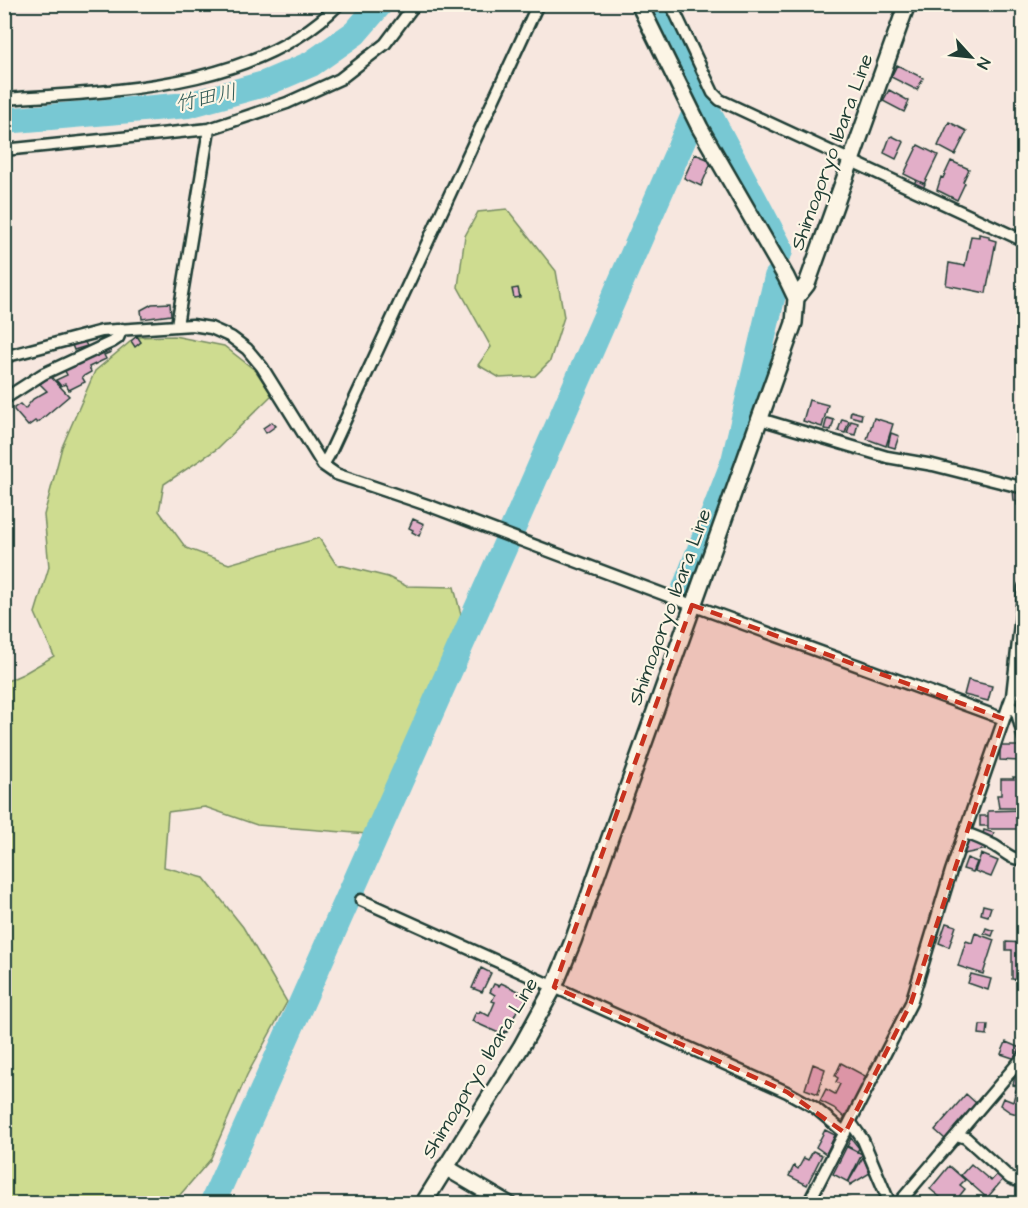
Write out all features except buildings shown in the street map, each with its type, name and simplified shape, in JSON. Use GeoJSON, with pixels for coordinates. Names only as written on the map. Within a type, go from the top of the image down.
{"type":"FeatureCollection","features":[{"type":"Feature","properties":{"kind":"main road"},"geometry":{"type":"LineString","coordinates":[[639,4],[700,128],[781,267],[796,298]]}},
{"type":"Feature","properties":{"kind":"main road","name":"Shimogoryo Ibara Line"},"geometry":{"type":"LineString","coordinates":[[423,1203],[521,1047],[554,987],[573,941],[794,323],[796,298],[807,284],[907,4]]}},
{"type":"Feature","properties":{"kind":"main road"},"geometry":{"type":"LineString","coordinates":[[445,1167],[508,1203]]}},
{"type":"Feature","properties":{"kind":"street"},"geometry":{"type":"LineString","coordinates":[[4,99],[130,90],[235,66],[289,42],[329,14],[339,4]]}},
{"type":"Feature","properties":{"kind":"street"},"geometry":{"type":"LineString","coordinates":[[4,150],[209,129],[287,103],[340,79],[385,44],[415,4]]}},
{"type":"Feature","properties":{"kind":"street"},"geometry":{"type":"LineString","coordinates":[[323,465],[538,4]]}},
{"type":"Feature","properties":{"kind":"street"},"geometry":{"type":"LineString","coordinates":[[671,4],[713,93],[720,100],[1023,241]]}},
{"type":"Feature","properties":{"kind":"street"},"geometry":{"type":"LineString","coordinates":[[177,325],[209,129]]}},
{"type":"Feature","properties":{"kind":"street"},"geometry":{"type":"LineString","coordinates":[[4,357],[102,331],[177,325],[211,328],[231,337],[247,349],[262,367],[323,465],[336,474],[1004,719]]}},
{"type":"Feature","properties":{"kind":"street"},"geometry":{"type":"LineString","coordinates":[[4,399],[43,374],[112,342],[118,338],[122,329]]}},
{"type":"Feature","properties":{"kind":"street"},"geometry":{"type":"LineString","coordinates":[[760,419],[888,457],[933,465],[1023,488]]}},
{"type":"Feature","properties":{"kind":"street"},"geometry":{"type":"LineString","coordinates":[[808,1203],[911,1003],[1009,704],[1014,683],[1023,587]]}},
{"type":"Feature","properties":{"kind":"street"},"geometry":{"type":"LineString","coordinates":[[1009,704],[1017,713],[1023,739]]}},
{"type":"Feature","properties":{"kind":"street"},"geometry":{"type":"LineString","coordinates":[[965,833],[992,844],[1012,858],[1023,859]]}},
{"type":"Feature","properties":{"kind":"street"},"geometry":{"type":"LineString","coordinates":[[361,900],[788,1092],[814,1107],[845,1133]]}},
{"type":"Feature","properties":{"kind":"street"},"geometry":{"type":"LineString","coordinates":[[898,1203],[1023,1056]]}},
{"type":"Feature","properties":{"kind":"street"},"geometry":{"type":"LineString","coordinates":[[851,1123],[863,1140],[890,1203]]}},
{"type":"Feature","properties":{"kind":"street"},"geometry":{"type":"LineString","coordinates":[[957,1135],[966,1138],[1010,1178],[1019,1180],[1023,1174]]}},
{"type":"Feature","properties":{"kind":"highlighted area"},"geometry":{"type":"Polygon","coordinates":[[[692,605],[1004,719],[911,1003],[845,1133],[787,1092],[554,987],[692,605]]]}},
{"type":"Feature","properties":{"kind":"green space"},"geometry":{"type":"Polygon","coordinates":[[[507,209],[556,271],[564,317],[550,361],[535,376],[500,378],[478,365],[491,347],[458,287],[465,236],[478,212],[507,209]]]}},
{"type":"Feature","properties":{"kind":"green space"},"geometry":{"type":"Polygon","coordinates":[[[174,336],[224,346],[256,371],[272,395],[217,449],[164,484],[159,511],[186,548],[229,564],[319,538],[336,564],[388,577],[406,586],[454,587],[462,619],[367,834],[257,825],[205,807],[168,812],[164,867],[204,878],[243,927],[287,1002],[247,1075],[210,1160],[173,1203],[5,1204],[5,682],[54,656],[35,613],[49,567],[44,515],[62,447],[95,371],[136,337],[174,336]]]}},
{"type":"Feature","properties":{"kind":"waterway","name":"竹田川"},"geometry":{"type":"LineString","coordinates":[[4,121],[188,105],[264,84],[311,64],[355,33],[380,4]]}},
{"type":"Feature","properties":{"kind":"waterway"},"geometry":{"type":"LineString","coordinates":[[655,4],[701,99],[780,251]]}},
{"type":"Feature","properties":{"kind":"waterway"},"geometry":{"type":"LineString","coordinates":[[212,1204],[701,99]]}},
{"type":"Feature","properties":{"kind":"waterway"},"geometry":{"type":"LineString","coordinates":[[684,591],[734,461],[777,277]]}}]}
